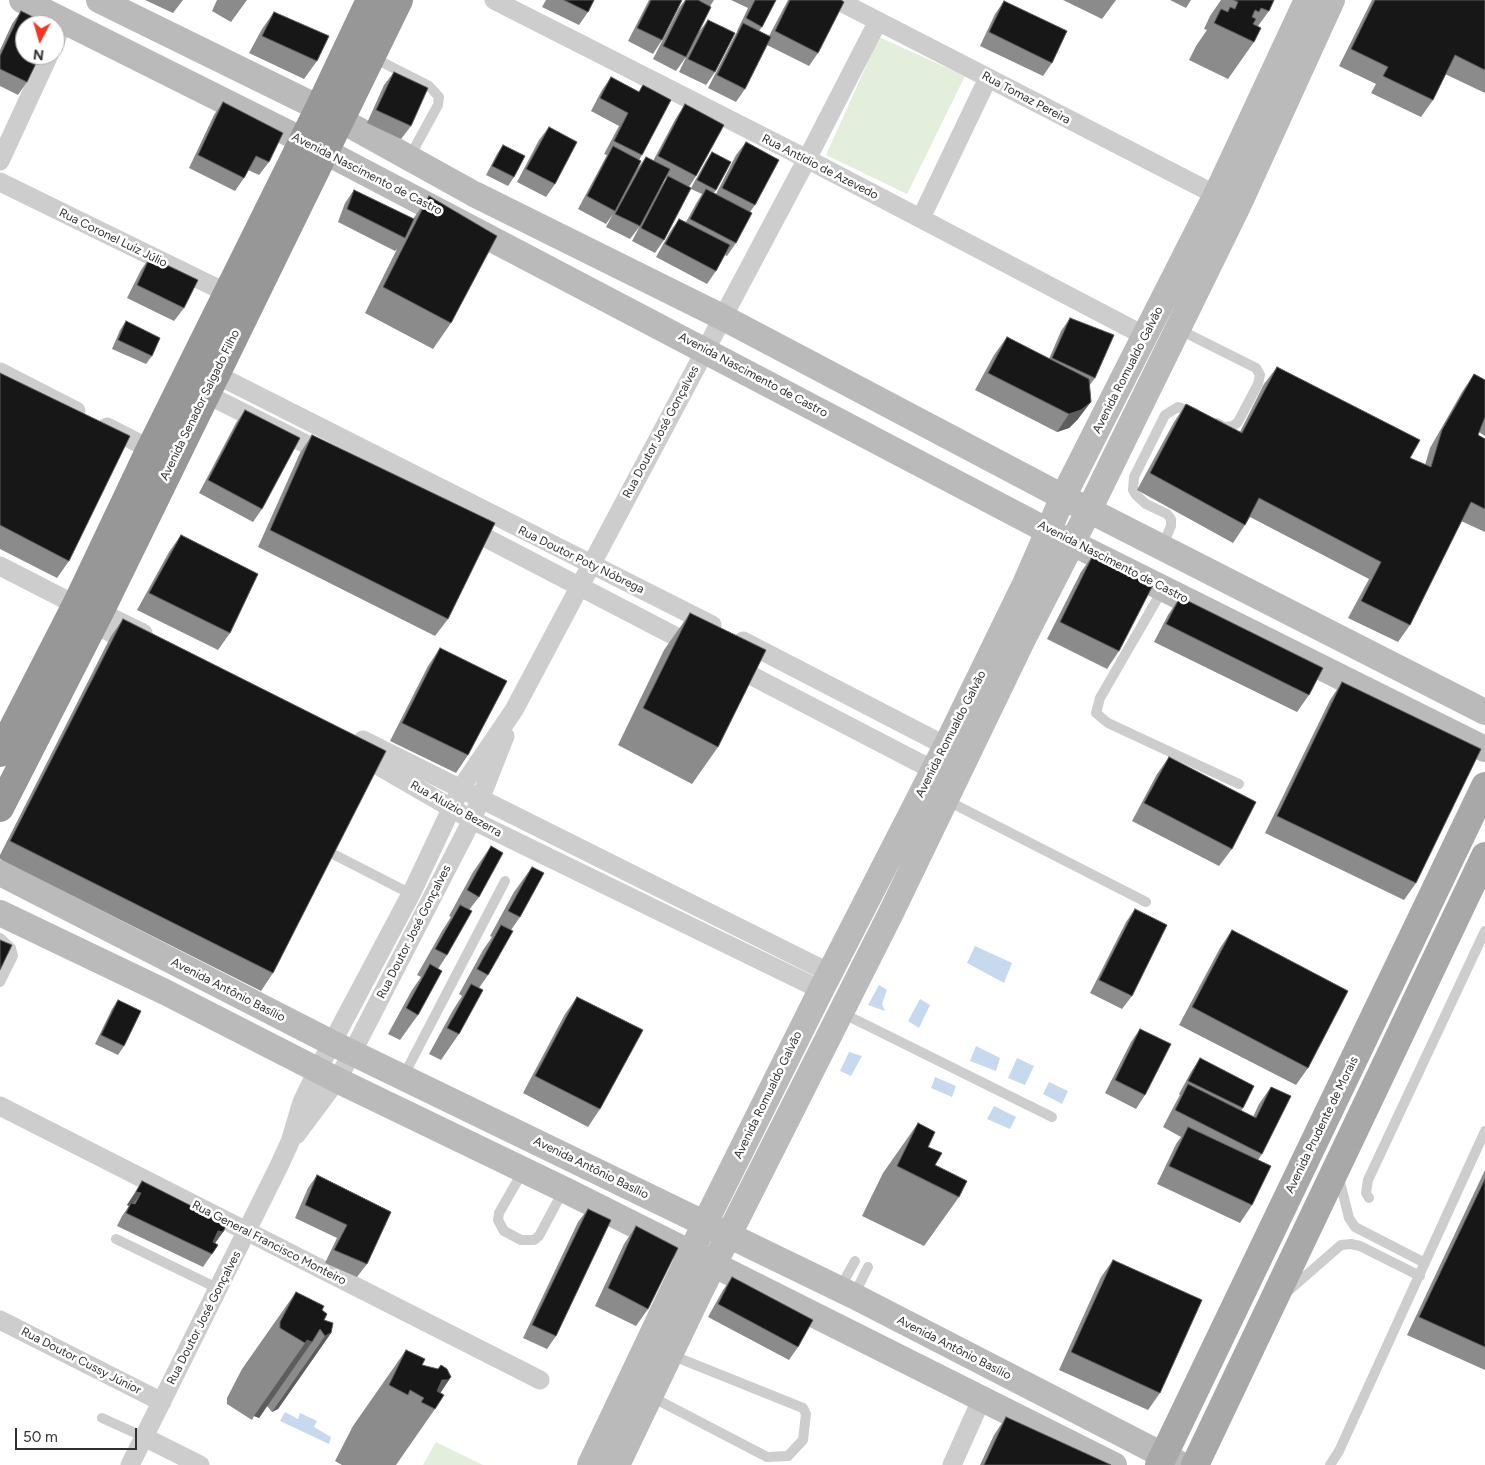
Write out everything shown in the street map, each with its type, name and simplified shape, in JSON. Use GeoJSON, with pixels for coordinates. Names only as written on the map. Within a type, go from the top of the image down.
{"type":"FeatureCollection","features":[{"type":"Feature","properties":{"kind":"highway","name":"Avenida Senador Salgado Filho"},"geometry":{"type":"LineString","coordinates":[[0,808],[90,614],[211,384],[314,146],[330,114],[370,0]]}},
{"type":"Feature","properties":{"kind":"highway","name":"Avenida Senador Salgado Filho"},"geometry":{"type":"LineString","coordinates":[[330,114],[371,56],[399,0]]}},
{"type":"Feature","properties":{"kind":"highway","name":"Avenida Senador Salgado Filho"},"geometry":{"type":"LineString","coordinates":[[0,754],[90,614],[150,449],[227,293],[314,146]]}},
{"type":"Feature","properties":{"kind":"main road","name":"Avenida Nascimento de Castro"},"geometry":{"type":"LineString","coordinates":[[22,0],[40,15]]}},
{"type":"Feature","properties":{"kind":"main road"},"geometry":{"type":"LineString","coordinates":[[99,0],[330,114],[474,194],[722,317],[1089,510],[1485,712]]}},
{"type":"Feature","properties":{"kind":"main road","name":"Avenida Romualdo Galvão"},"geometry":{"type":"LineString","coordinates":[[590,1465],[690,1253],[825,981],[946,746],[1064,497],[1216,195],[1307,0]]}},
{"type":"Feature","properties":{"kind":"main road","name":"Avenida Romualdo Galvão"},"geometry":{"type":"LineString","coordinates":[[617,1465],[839,1011],[891,913],[1022,641],[1089,510],[1238,206],[1332,0]]}},
{"type":"Feature","properties":{"kind":"main road","name":"Avenida Nascimento de Castro"},"geometry":{"type":"LineString","coordinates":[[65,34],[314,146],[705,349],[1048,531],[1485,749]]}},
{"type":"Feature","properties":{"kind":"main road"},"geometry":{"type":"LineString","coordinates":[[474,194],[485,236]]}},
{"type":"Feature","properties":{"kind":"main road"},"geometry":{"type":"LineString","coordinates":[[1208,610],[1292,615]]}},
{"type":"Feature","properties":{"kind":"main road"},"geometry":{"type":"LineString","coordinates":[[1344,641],[1396,703]]}},
{"type":"Feature","properties":{"kind":"main road","name":"Avenida Prudente de Morais"},"geometry":{"type":"LineString","coordinates":[[1168,1462],[1485,786]]}},
{"type":"Feature","properties":{"kind":"main road"},"geometry":{"type":"LineString","coordinates":[[1195,1465],[1485,856]]}},
{"type":"Feature","properties":{"kind":"main road","name":"Avenida Antônio Basílio"},"geometry":{"type":"LineString","coordinates":[[0,872],[342,1048],[847,1293],[1168,1462]]}},
{"type":"Feature","properties":{"kind":"main road"},"geometry":{"type":"LineString","coordinates":[[0,913],[165,992],[327,1074],[566,1190],[714,1266],[1114,1465]]}},
{"type":"Feature","properties":{"kind":"main road"},"geometry":{"type":"LineString","coordinates":[[165,992],[230,991]]}},
{"type":"Feature","properties":{"kind":"main road"},"geometry":{"type":"LineString","coordinates":[[553,1150],[566,1190]]}},
{"type":"Feature","properties":{"kind":"street","name":"Rua Antídio de Azevedo"},"geometry":{"type":"LineString","coordinates":[[494,0],[807,159],[1145,336]]}},
{"type":"Feature","properties":{"kind":"street","name":"Rua Tomaz Pereira"},"geometry":{"type":"LineString","coordinates":[[837,0],[1216,195]]}},
{"type":"Feature","properties":{"kind":"street","name":"Rua Doutor José Gonçalves"},"geometry":{"type":"LineString","coordinates":[[342,1048],[451,809],[462,788],[514,710],[807,159],[878,21]]}},
{"type":"Feature","properties":{"kind":"street"},"geometry":{"type":"LineString","coordinates":[[0,162],[44,65]]}},
{"type":"Feature","properties":{"kind":"street"},"geometry":{"type":"LineString","coordinates":[[921,218],[988,78]]}},
{"type":"Feature","properties":{"kind":"street","name":"Rua Coronel Luiz Júlio"},"geometry":{"type":"LineString","coordinates":[[0,182],[227,293]]}},
{"type":"Feature","properties":{"kind":"street"},"geometry":{"type":"LineString","coordinates":[[0,372],[150,449]]}},
{"type":"Feature","properties":{"kind":"street"},"geometry":{"type":"LineString","coordinates":[[211,384],[308,444],[343,463]]}},
{"type":"Feature","properties":{"kind":"street","name":"Rua Doutor Poty Nóbrega"},"geometry":{"type":"LineString","coordinates":[[211,384],[320,425],[494,517],[592,564],[946,746]]}},
{"type":"Feature","properties":{"kind":"street"},"geometry":{"type":"LineString","coordinates":[[308,444],[320,425]]}},
{"type":"Feature","properties":{"kind":"street"},"geometry":{"type":"LineString","coordinates":[[483,536],[494,517]]}},
{"type":"Feature","properties":{"kind":"street","name":"Rua Doutor Poty Nóbrega"},"geometry":{"type":"LineString","coordinates":[[448,518],[933,770]]}},
{"type":"Feature","properties":{"kind":"street"},"geometry":{"type":"LineString","coordinates":[[0,566],[155,647]]}},
{"type":"Feature","properties":{"kind":"street","name":"Rua Doutor José Gonçalves"},"geometry":{"type":"LineString","coordinates":[[130,1465],[219,1289],[290,1142],[327,1074],[446,871],[472,820],[482,799],[514,710]]}},
{"type":"Feature","properties":{"kind":"street","name":"Rua Aluízio Bezerra"},"geometry":{"type":"LineString","coordinates":[[348,738],[462,788],[825,981],[472,820],[377,763],[348,738]]}},
{"type":"Feature","properties":{"kind":"street"},"geometry":{"type":"LineString","coordinates":[[427,861],[446,871]]}},
{"type":"Feature","properties":{"kind":"street","name":"Rua General Francisco Monteiro"},"geometry":{"type":"LineString","coordinates":[[0,1106],[540,1380]]}},
{"type":"Feature","properties":{"kind":"street","name":"Rua Doutor Cussy Júnior"},"geometry":{"type":"LineString","coordinates":[[0,1320],[162,1402]]}},
{"type":"Feature","properties":{"kind":"street"},"geometry":{"type":"LineString","coordinates":[[952,1465],[982,1398]]}},
{"type":"Feature","properties":{"kind":"street"},"geometry":{"type":"LineString","coordinates":[[144,1438],[200,1465]]}},
{"type":"Feature","properties":{"kind":"lane"},"geometry":{"type":"LineString","coordinates":[[371,56],[429,86],[438,97],[438,105],[409,158]]}},
{"type":"Feature","properties":{"kind":"lane"},"geometry":{"type":"LineString","coordinates":[[1162,547],[1171,526],[1171,519],[1167,514],[1140,500],[1133,490],[1133,483],[1165,415],[1178,407],[1224,427],[1233,426],[1238,422],[1258,384],[1260,375],[1256,368],[1177,329]]}},
{"type":"Feature","properties":{"kind":"lane"},"geometry":{"type":"LineString","coordinates":[[1164,588],[1100,698],[1096,713],[1108,723],[1239,784]]}},
{"type":"Feature","properties":{"kind":"lane"},"geometry":{"type":"LineString","coordinates":[[945,800],[1146,902]]}},
{"type":"Feature","properties":{"kind":"lane"},"geometry":{"type":"LineString","coordinates":[[334,855],[411,894]]}},
{"type":"Feature","properties":{"kind":"lane"},"geometry":{"type":"LineString","coordinates":[[403,1078],[505,881]]}},
{"type":"Feature","properties":{"kind":"lane"},"geometry":{"type":"LineString","coordinates":[[1368,1198],[1366,1193],[1368,1180],[1485,931]]}},
{"type":"Feature","properties":{"kind":"lane"},"geometry":{"type":"LineString","coordinates":[[0,938],[11,948],[13,956],[0,982]]}},
{"type":"Feature","properties":{"kind":"lane"},"geometry":{"type":"LineString","coordinates":[[839,1011],[1052,1118]]}},
{"type":"Feature","properties":{"kind":"lane"},"geometry":{"type":"LineString","coordinates":[[1330,1465],[1420,1276],[1485,1131]]}},
{"type":"Feature","properties":{"kind":"lane"},"geometry":{"type":"LineString","coordinates":[[1336,1168],[1349,1218],[1355,1227],[1425,1262]]}},
{"type":"Feature","properties":{"kind":"lane"},"geometry":{"type":"LineString","coordinates":[[523,1170],[499,1213],[498,1220],[504,1231],[521,1240],[534,1240],[539,1236],[566,1190]]}},
{"type":"Feature","properties":{"kind":"lane"},"geometry":{"type":"LineString","coordinates":[[116,1239],[219,1289]]}},
{"type":"Feature","properties":{"kind":"lane"},"geometry":{"type":"LineString","coordinates":[[1270,1307],[1341,1246],[1351,1244],[1360,1246],[1420,1276]]}},
{"type":"Feature","properties":{"kind":"lane"},"geometry":{"type":"LineString","coordinates":[[847,1293],[854,1261]]}},
{"type":"Feature","properties":{"kind":"lane"},"geometry":{"type":"LineString","coordinates":[[847,1293],[868,1267]]}},
{"type":"Feature","properties":{"kind":"lane"},"geometry":{"type":"LineString","coordinates":[[650,1396],[767,1457],[788,1456],[803,1440],[806,1414],[803,1408],[670,1354]]}},
{"type":"Feature","properties":{"kind":"lane"},"geometry":{"type":"LineString","coordinates":[[102,1418],[144,1438]]}},
{"type":"Feature","properties":{"kind":"green space"},"geometry":{"type":"Polygon","coordinates":[[[879,37],[965,76],[907,194],[826,155],[879,37]]]}},
{"type":"Feature","properties":{"kind":"green space"},"geometry":{"type":"Polygon","coordinates":[[[436,1442],[483,1465],[423,1465],[436,1442]]]}},
{"type":"Feature","properties":{"kind":"water"},"geometry":{"type":"Polygon","coordinates":[[[975,946],[1012,963],[1004,983],[967,963],[975,946]]]}},
{"type":"Feature","properties":{"kind":"water"},"geometry":{"type":"Polygon","coordinates":[[[879,985],[887,990],[882,1004],[885,1011],[868,1005],[879,985]]]}},
{"type":"Feature","properties":{"kind":"water"},"geometry":{"type":"Polygon","coordinates":[[[920,999],[930,1005],[919,1028],[908,1021],[920,999]]]}},
{"type":"Feature","properties":{"kind":"water"},"geometry":{"type":"Polygon","coordinates":[[[976,1046],[1000,1058],[996,1071],[970,1061],[976,1046]]]}},
{"type":"Feature","properties":{"kind":"water"},"geometry":{"type":"Polygon","coordinates":[[[849,1052],[862,1056],[851,1076],[840,1071],[849,1052]]]}},
{"type":"Feature","properties":{"kind":"water"},"geometry":{"type":"Polygon","coordinates":[[[1017,1058],[1034,1066],[1025,1085],[1008,1078],[1017,1058]]]}},
{"type":"Feature","properties":{"kind":"water"},"geometry":{"type":"Polygon","coordinates":[[[935,1077],[956,1086],[952,1097],[931,1088],[935,1077]]]}},
{"type":"Feature","properties":{"kind":"water"},"geometry":{"type":"Polygon","coordinates":[[[1049,1082],[1068,1091],[1062,1104],[1043,1094],[1049,1082]]]}},
{"type":"Feature","properties":{"kind":"water"},"geometry":{"type":"Polygon","coordinates":[[[994,1106],[1016,1117],[1010,1129],[987,1119],[994,1106]]]}},
{"type":"Feature","properties":{"kind":"water"},"geometry":{"type":"Polygon","coordinates":[[[285,1412],[298,1419],[300,1413],[317,1421],[314,1427],[331,1437],[329,1444],[280,1421],[285,1412]]]}},
{"type":"Feature","properties":{"kind":"building"},"geometry":{"type":"Polygon","coordinates":[[[564,0],[594,0],[588,12],[564,0]]]}},
{"type":"Feature","properties":{"kind":"building"},"geometry":{"type":"Polygon","coordinates":[[[651,0],[682,0],[662,40],[637,28],[651,0]]]}},
{"type":"Feature","properties":{"kind":"building"},"geometry":{"type":"Polygon","coordinates":[[[686,0],[698,0],[711,7],[686,57],[663,46],[686,0]]]}},
{"type":"Feature","properties":{"kind":"building"},"geometry":{"type":"Polygon","coordinates":[[[755,0],[776,0],[762,27],[746,18],[755,0]]]}},
{"type":"Feature","properties":{"kind":"building"},"geometry":{"type":"Polygon","coordinates":[[[790,0],[841,0],[844,2],[818,53],[775,31],[790,0]]]}},
{"type":"Feature","properties":{"kind":"building"},"geometry":{"type":"Polygon","coordinates":[[[1234,0],[1274,0],[1269,11],[1261,8],[1259,12],[1255,10],[1252,17],[1256,19],[1253,24],[1261,28],[1254,42],[1214,23],[1221,9],[1228,12],[1230,7],[1235,9],[1238,2],[1234,0]]]}},
{"type":"Feature","properties":{"kind":"building"},"geometry":{"type":"Polygon","coordinates":[[[1375,0],[1485,0],[1485,70],[1455,55],[1433,100],[1383,76],[1388,67],[1351,49],[1375,0]]]}},
{"type":"Feature","properties":{"kind":"building"},"geometry":{"type":"Polygon","coordinates":[[[1004,1],[1067,31],[1052,63],[989,32],[1004,1]]]}},
{"type":"Feature","properties":{"kind":"building"},"geometry":{"type":"Polygon","coordinates":[[[21,11],[29,15],[19,15],[21,11]]]}},
{"type":"Feature","properties":{"kind":"building"},"geometry":{"type":"Polygon","coordinates":[[[274,12],[329,36],[317,61],[262,36],[274,12]]]}},
{"type":"Feature","properties":{"kind":"building"},"geometry":{"type":"Polygon","coordinates":[[[708,20],[735,33],[715,72],[688,59],[708,20]]]}},
{"type":"Feature","properties":{"kind":"building"},"geometry":{"type":"Polygon","coordinates":[[[743,23],[771,37],[745,89],[717,75],[743,23]]]}},
{"type":"Feature","properties":{"kind":"building"},"geometry":{"type":"Polygon","coordinates":[[[15,24],[15,65],[35,65],[27,82],[0,69],[0,56],[15,24]]]}},
{"type":"Feature","properties":{"kind":"building"},"geometry":{"type":"Polygon","coordinates":[[[394,72],[428,88],[411,126],[376,110],[394,72]]]}},
{"type":"Feature","properties":{"kind":"building"},"geometry":{"type":"Polygon","coordinates":[[[611,77],[639,92],[643,85],[671,100],[642,155],[614,141],[628,113],[600,98],[611,77]]]}},
{"type":"Feature","properties":{"kind":"building"},"geometry":{"type":"Polygon","coordinates":[[[223,102],[283,133],[269,162],[256,156],[244,178],[198,155],[223,102]]]}},
{"type":"Feature","properties":{"kind":"building"},"geometry":{"type":"Polygon","coordinates":[[[685,104],[724,125],[696,176],[658,156],[685,104]]]}},
{"type":"Feature","properties":{"kind":"building"},"geometry":{"type":"Polygon","coordinates":[[[549,127],[577,142],[555,184],[526,169],[549,127]]]}},
{"type":"Feature","properties":{"kind":"building"},"geometry":{"type":"Polygon","coordinates":[[[746,142],[779,160],[755,205],[722,188],[746,142]]]}},
{"type":"Feature","properties":{"kind":"building"},"geometry":{"type":"Polygon","coordinates":[[[503,145],[525,156],[514,177],[492,166],[503,145]]]}},
{"type":"Feature","properties":{"kind":"building"},"geometry":{"type":"Polygon","coordinates":[[[613,146],[641,161],[615,211],[587,196],[613,146]]]}},
{"type":"Feature","properties":{"kind":"building"},"geometry":{"type":"Polygon","coordinates":[[[712,152],[731,162],[716,190],[697,180],[712,152]]]}},
{"type":"Feature","properties":{"kind":"building"},"geometry":{"type":"Polygon","coordinates":[[[646,157],[670,169],[640,226],[615,214],[646,157]]]}},
{"type":"Feature","properties":{"kind":"building"},"geometry":{"type":"Polygon","coordinates":[[[668,176],[691,188],[664,240],[641,228],[668,176]]]}},
{"type":"Feature","properties":{"kind":"building"},"geometry":{"type":"Polygon","coordinates":[[[706,189],[752,213],[736,243],[690,219],[706,189]]]}},
{"type":"Feature","properties":{"kind":"building"},"geometry":{"type":"Polygon","coordinates":[[[354,190],[414,219],[405,238],[347,209],[354,190]]]}},
{"type":"Feature","properties":{"kind":"building"},"geometry":{"type":"Polygon","coordinates":[[[429,196],[497,236],[451,323],[383,287],[429,196]]]}},
{"type":"Feature","properties":{"kind":"building"},"geometry":{"type":"Polygon","coordinates":[[[679,219],[730,245],[716,271],[665,244],[679,219]]]}},
{"type":"Feature","properties":{"kind":"building"},"geometry":{"type":"Polygon","coordinates":[[[150,257],[198,280],[184,308],[137,285],[150,257]]]}},
{"type":"Feature","properties":{"kind":"building"},"geometry":{"type":"Polygon","coordinates":[[[1070,318],[1114,335],[1095,378],[1052,358],[1070,318]]]}},
{"type":"Feature","properties":{"kind":"building"},"geometry":{"type":"Polygon","coordinates":[[[126,321],[160,338],[152,356],[118,340],[126,321]]]}},
{"type":"Feature","properties":{"kind":"building"},"geometry":{"type":"Polygon","coordinates":[[[1007,337],[1089,379],[1091,402],[1081,410],[1069,414],[988,373],[1007,337]]]}},
{"type":"Feature","properties":{"kind":"building"},"geometry":{"type":"Polygon","coordinates":[[[1277,367],[1420,440],[1410,458],[1431,467],[1442,430],[1474,374],[1485,380],[1485,417],[1478,435],[1485,439],[1485,509],[1471,502],[1410,625],[1361,601],[1381,562],[1259,498],[1245,525],[1150,473],[1186,404],[1242,433],[1277,367]]]}},
{"type":"Feature","properties":{"kind":"building"},"geometry":{"type":"Polygon","coordinates":[[[0,373],[130,436],[69,561],[0,525],[0,373]]]}},
{"type":"Feature","properties":{"kind":"building"},"geometry":{"type":"Polygon","coordinates":[[[245,410],[300,438],[262,509],[208,480],[245,410]]]}},
{"type":"Feature","properties":{"kind":"building"},"geometry":{"type":"Polygon","coordinates":[[[312,435],[495,523],[448,619],[270,530],[312,435]]]}},
{"type":"Feature","properties":{"kind":"building"},"geometry":{"type":"Polygon","coordinates":[[[181,535],[258,574],[230,633],[149,593],[181,535]]]}},
{"type":"Feature","properties":{"kind":"building"},"geometry":{"type":"Polygon","coordinates":[[[1093,555],[1153,585],[1119,651],[1060,622],[1093,555]]]}},
{"type":"Feature","properties":{"kind":"building"},"geometry":{"type":"Polygon","coordinates":[[[1180,597],[1323,668],[1309,695],[1166,624],[1180,597]]]}},
{"type":"Feature","properties":{"kind":"building"},"geometry":{"type":"Polygon","coordinates":[[[690,613],[766,650],[718,747],[643,708],[690,613]]]}},
{"type":"Feature","properties":{"kind":"building"},"geometry":{"type":"Polygon","coordinates":[[[123,619],[386,751],[273,973],[10,841],[123,619]]]}},
{"type":"Feature","properties":{"kind":"building"},"geometry":{"type":"Polygon","coordinates":[[[440,648],[507,681],[468,755],[402,723],[440,648]]]}},
{"type":"Feature","properties":{"kind":"building"},"geometry":{"type":"Polygon","coordinates":[[[1342,682],[1481,749],[1416,883],[1277,816],[1342,682]]]}},
{"type":"Feature","properties":{"kind":"building"},"geometry":{"type":"Polygon","coordinates":[[[1169,757],[1256,802],[1232,849],[1144,803],[1169,757]]]}},
{"type":"Feature","properties":{"kind":"building"},"geometry":{"type":"Polygon","coordinates":[[[491,846],[503,853],[479,897],[467,890],[491,846]]]}},
{"type":"Feature","properties":{"kind":"building"},"geometry":{"type":"Polygon","coordinates":[[[532,867],[544,873],[520,917],[508,911],[532,867]]]}},
{"type":"Feature","properties":{"kind":"building"},"geometry":{"type":"Polygon","coordinates":[[[460,905],[472,911],[447,955],[435,949],[460,905]]]}},
{"type":"Feature","properties":{"kind":"building"},"geometry":{"type":"Polygon","coordinates":[[[1135,909],[1167,925],[1132,996],[1099,980],[1135,909]]]}},
{"type":"Feature","properties":{"kind":"building"},"geometry":{"type":"Polygon","coordinates":[[[501,925],[513,931],[488,975],[477,969],[501,925]]]}},
{"type":"Feature","properties":{"kind":"building"},"geometry":{"type":"Polygon","coordinates":[[[1232,930],[1348,991],[1308,1068],[1192,1007],[1232,930]]]}},
{"type":"Feature","properties":{"kind":"building"},"geometry":{"type":"Polygon","coordinates":[[[0,940],[12,945],[0,970],[0,940]]]}},
{"type":"Feature","properties":{"kind":"building"},"geometry":{"type":"Polygon","coordinates":[[[430,964],[442,971],[418,1015],[406,1008],[430,964]]]}},
{"type":"Feature","properties":{"kind":"building"},"geometry":{"type":"Polygon","coordinates":[[[471,984],[483,990],[459,1034],[447,1028],[471,984]]]}},
{"type":"Feature","properties":{"kind":"building"},"geometry":{"type":"Polygon","coordinates":[[[577,997],[643,1030],[600,1109],[535,1076],[577,997]]]}},
{"type":"Feature","properties":{"kind":"building"},"geometry":{"type":"Polygon","coordinates":[[[118,1000],[141,1011],[124,1046],[101,1035],[118,1000]]]}},
{"type":"Feature","properties":{"kind":"building"},"geometry":{"type":"Polygon","coordinates":[[[1140,1029],[1171,1044],[1145,1095],[1115,1080],[1140,1029]]]}},
{"type":"Feature","properties":{"kind":"building"},"geometry":{"type":"Polygon","coordinates":[[[1200,1058],[1254,1086],[1243,1108],[1188,1081],[1200,1058]]]}},
{"type":"Feature","properties":{"kind":"building"},"geometry":{"type":"Polygon","coordinates":[[[1188,1084],[1256,1118],[1271,1087],[1291,1096],[1262,1154],[1175,1110],[1188,1084]]]}},
{"type":"Feature","properties":{"kind":"building"},"geometry":{"type":"Polygon","coordinates":[[[918,1123],[935,1132],[928,1147],[942,1153],[935,1165],[967,1181],[959,1197],[897,1166],[918,1123]]]}},
{"type":"Feature","properties":{"kind":"building"},"geometry":{"type":"Polygon","coordinates":[[[1188,1127],[1271,1166],[1252,1205],[1169,1166],[1188,1127]]]}},
{"type":"Feature","properties":{"kind":"building"},"geometry":{"type":"Polygon","coordinates":[[[317,1175],[391,1212],[367,1264],[334,1250],[347,1225],[305,1205],[317,1175]]]}},
{"type":"Feature","properties":{"kind":"building"},"geometry":{"type":"Polygon","coordinates":[[[1485,1179],[1485,1347],[1419,1317],[1485,1179]]]}},
{"type":"Feature","properties":{"kind":"building"},"geometry":{"type":"Polygon","coordinates":[[[142,1181],[227,1224],[223,1232],[218,1231],[213,1242],[218,1245],[212,1254],[126,1213],[131,1203],[135,1204],[141,1193],[136,1192],[142,1181]]]}},
{"type":"Feature","properties":{"kind":"building"},"geometry":{"type":"Polygon","coordinates":[[[588,1209],[611,1220],[556,1336],[532,1325],[588,1209]]]}},
{"type":"Feature","properties":{"kind":"building"},"geometry":{"type":"Polygon","coordinates":[[[636,1226],[678,1248],[648,1309],[608,1288],[636,1226]]]}},
{"type":"Feature","properties":{"kind":"building"},"geometry":{"type":"Polygon","coordinates":[[[1113,1260],[1202,1300],[1160,1393],[1071,1352],[1113,1260]]]}},
{"type":"Feature","properties":{"kind":"building"},"geometry":{"type":"Polygon","coordinates":[[[732,1277],[813,1320],[798,1347],[718,1304],[732,1277]]]}},
{"type":"Feature","properties":{"kind":"building"},"geometry":{"type":"Polygon","coordinates":[[[296,1292],[324,1306],[322,1310],[327,1314],[324,1320],[333,1323],[331,1333],[325,1336],[320,1329],[312,1342],[307,1340],[305,1343],[280,1328],[280,1322],[296,1292]]]}},
{"type":"Feature","properties":{"kind":"building"},"geometry":{"type":"Polygon","coordinates":[[[406,1350],[425,1359],[422,1365],[438,1369],[441,1365],[447,1369],[451,1377],[448,1380],[442,1380],[437,1391],[444,1395],[435,1409],[421,1402],[424,1398],[410,1390],[408,1395],[389,1385],[406,1350]]]}},
{"type":"Feature","properties":{"kind":"building"},"geometry":{"type":"Polygon","coordinates":[[[1006,1417],[1111,1465],[984,1465],[1006,1417]]]}}]}
